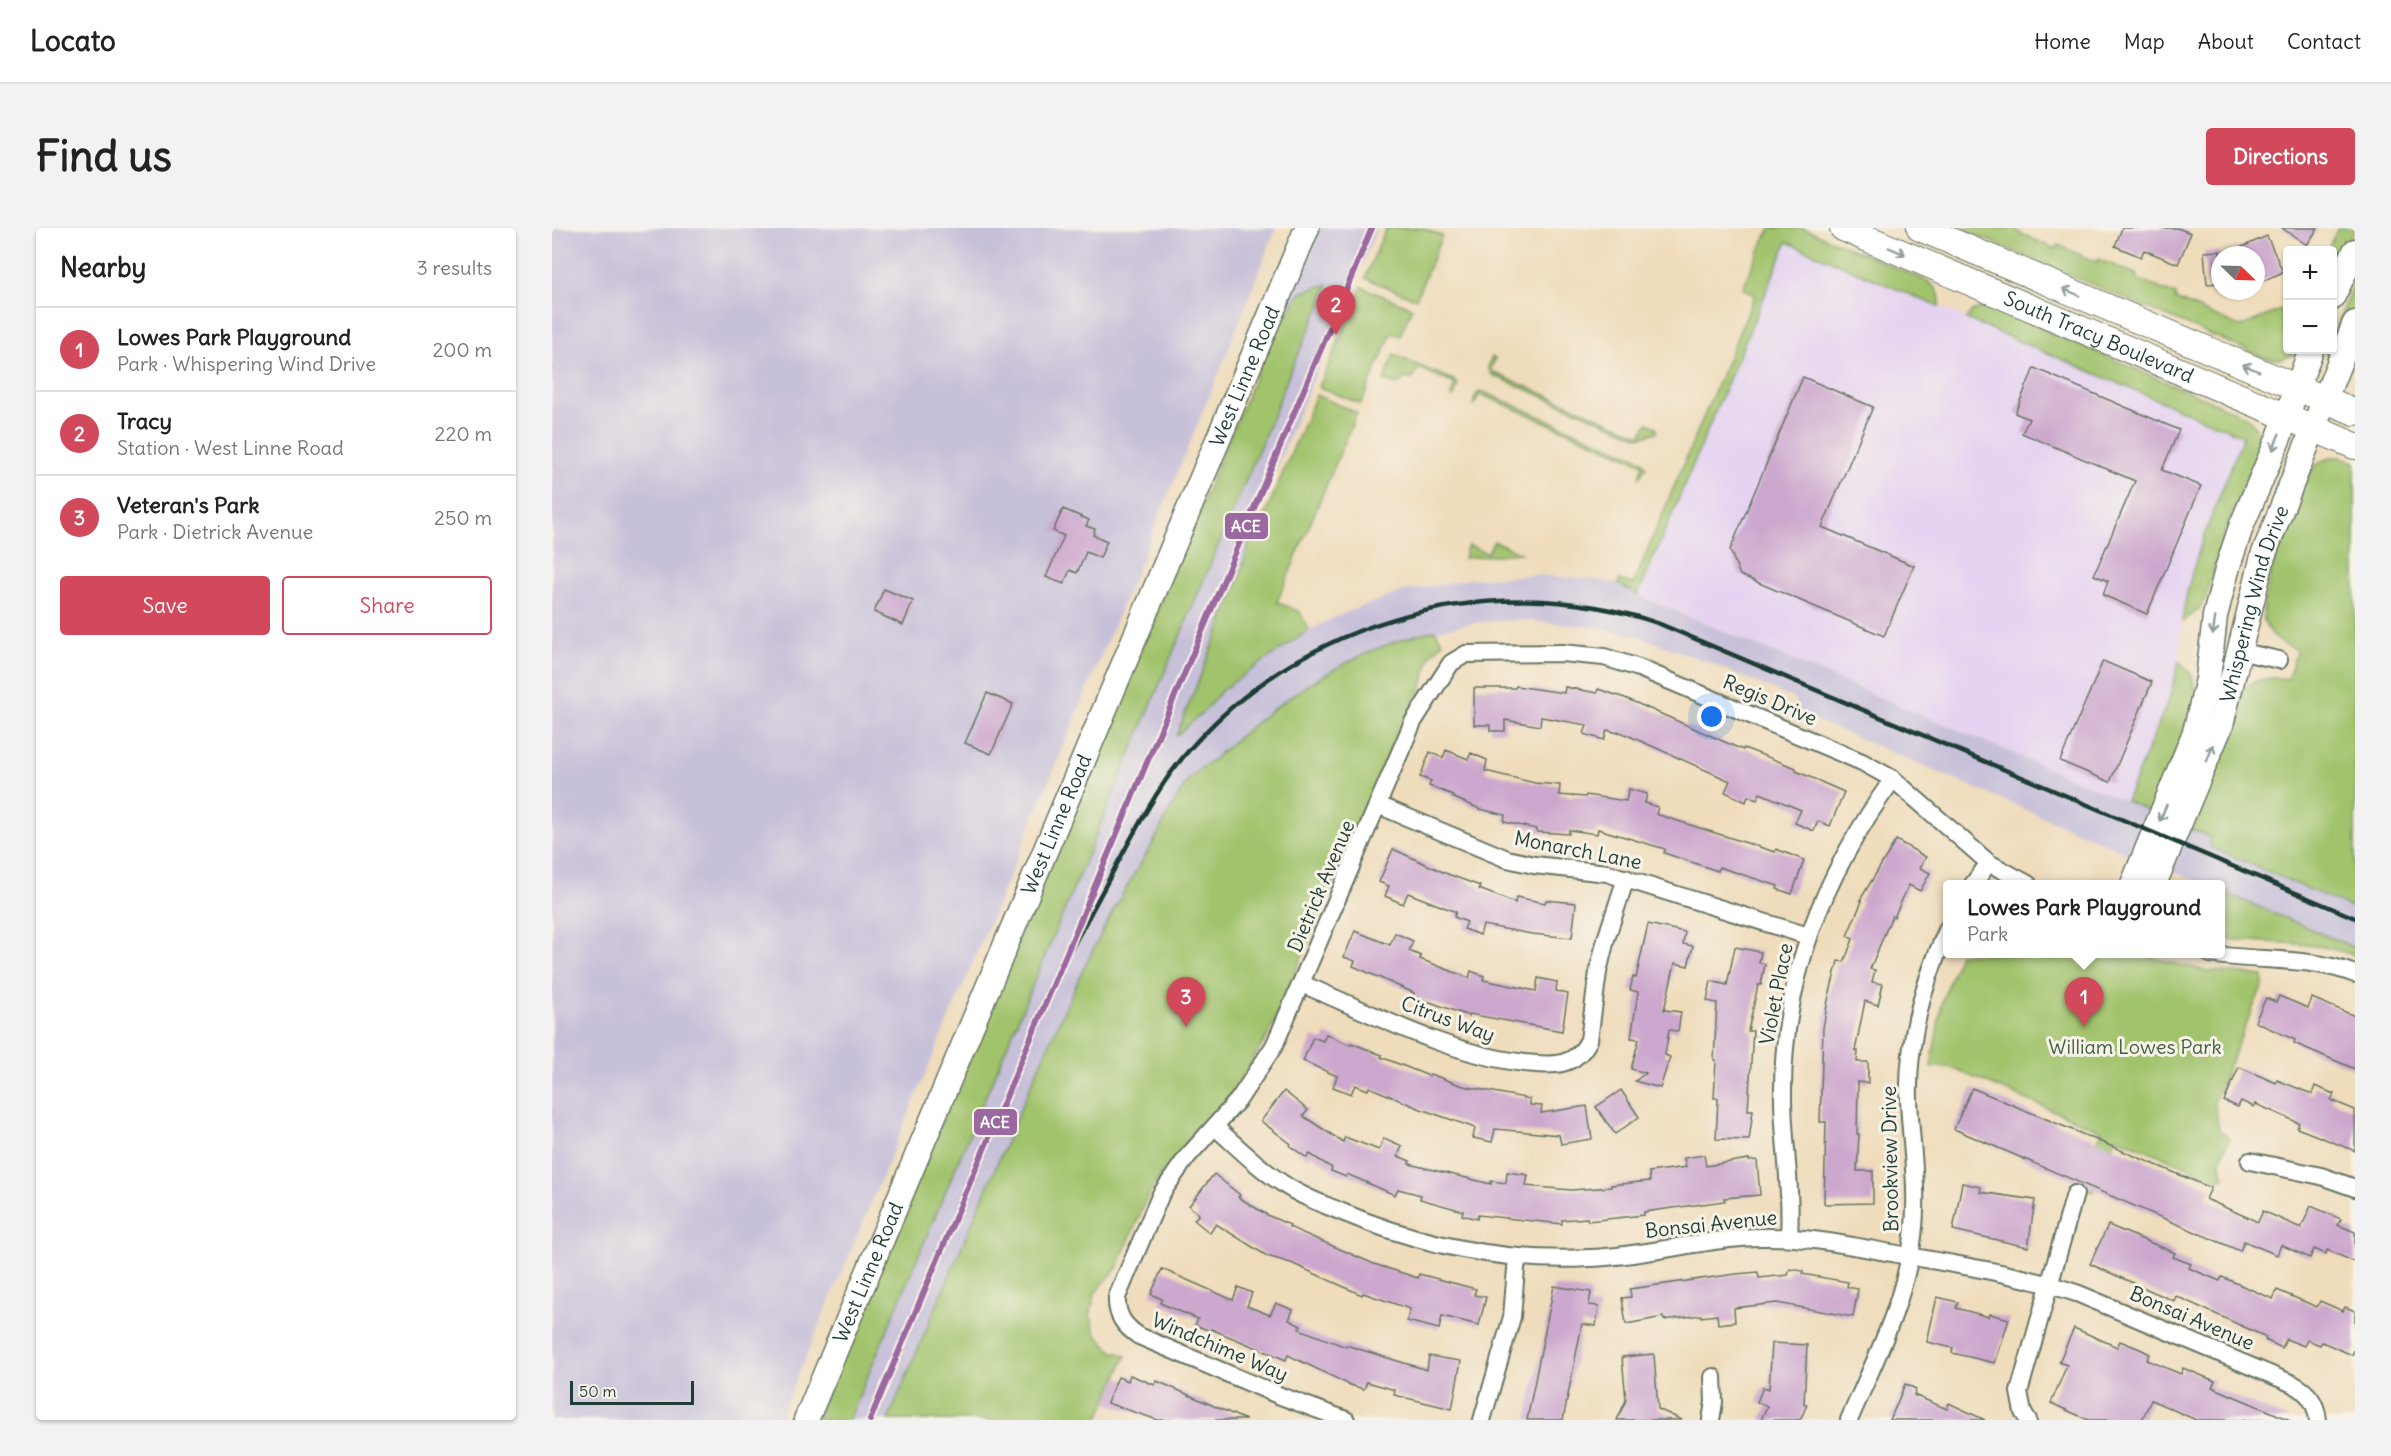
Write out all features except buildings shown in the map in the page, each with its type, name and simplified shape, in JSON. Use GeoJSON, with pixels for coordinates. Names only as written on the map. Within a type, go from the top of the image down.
{"type":"FeatureCollection","features":[{"type":"Feature","properties":{"kind":"main road","name":"South Tracy Boulevard"},"geometry":{"type":"LineString","coordinates":[[1843,228],[2355,446]]}},
{"type":"Feature","properties":{"kind":"main road","name":"South Tracy Boulevard"},"geometry":{"type":"LineString","coordinates":[[1920,228],[2355,412]]}},
{"type":"Feature","properties":{"kind":"street","name":"West Linne Road"},"geometry":{"type":"LineString","coordinates":[[806,1420],[1307,228]]}},
{"type":"Feature","properties":{"kind":"street"},"geometry":{"type":"LineString","coordinates":[[2337,288],[2355,251]]}},
{"type":"Feature","properties":{"kind":"street","name":"Whispering Wind Drive"},"geometry":{"type":"LineString","coordinates":[[2156,880],[2220,725],[2262,556],[2355,323]]}},
{"type":"Feature","properties":{"kind":"street","name":"Whispering Wind Drive"},"geometry":{"type":"LineString","coordinates":[[2135,880],[2195,732],[2208,679],[2215,615],[2228,566],[2241,527],[2309,354]]}},
{"type":"Feature","properties":{"kind":"street"},"geometry":{"type":"LineString","coordinates":[[2238,651],[2279,660]]}},
{"type":"Feature","properties":{"kind":"street","name":"Regis Drive"},"geometry":{"type":"LineString","coordinates":[[1458,658],[1466,654],[1488,652],[1562,653],[1604,657],[1623,662],[1862,762],[1893,779],[1989,863],[2019,880]]}},
{"type":"Feature","properties":{"kind":"street","name":"Dietrick Avenue"},"geometry":{"type":"LineString","coordinates":[[1215,1127],[1239,1100],[1274,1046],[1418,711],[1445,670],[1458,658]]}},
{"type":"Feature","properties":{"kind":"street","name":"Violet Place"},"geometry":{"type":"LineString","coordinates":[[1789,1237],[1791,1191],[1783,1100],[1792,999],[1808,936],[1832,878],[1860,828],[1893,779]]}},
{"type":"Feature","properties":{"kind":"street","name":"Monarch Lane"},"geometry":{"type":"LineString","coordinates":[[1378,806],[1507,859],[1534,865],[1607,873],[1808,936]]}},
{"type":"Feature","properties":{"kind":"street"},"geometry":{"type":"LineString","coordinates":[[1976,880],[1989,863]]}},
{"type":"Feature","properties":{"kind":"street","name":"Citrus Way"},"geometry":{"type":"LineString","coordinates":[[1302,984],[1474,1054],[1530,1063],[1563,1063],[1584,1050],[1589,1040],[1601,961],[1626,878]]}},
{"type":"Feature","properties":{"kind":"street","name":"Brookview Drive"},"geometry":{"type":"LineString","coordinates":[[1849,1420],[1892,1319],[1910,1256],[1916,1200],[1909,1097],[1914,1034],[1925,984],[1943,938]]}},
{"type":"Feature","properties":{"kind":"street"},"geometry":{"type":"LineString","coordinates":[[2225,956],[2303,960],[2322,963],[2355,974]]}},
{"type":"Feature","properties":{"kind":"street","name":"Bonsai Avenue"},"geometry":{"type":"LineString","coordinates":[[1215,1127],[1268,1173],[1307,1197],[1408,1237],[1447,1246],[1517,1257],[1600,1258],[1735,1239],[1789,1237],[1910,1256],[2050,1284],[2293,1384],[2304,1390],[2311,1398],[2317,1415]]}},
{"type":"Feature","properties":{"kind":"street","name":"Windchime Way"},"geometry":{"type":"LineString","coordinates":[[1215,1127],[1187,1157],[1156,1202],[1120,1288],[1117,1307],[1120,1318],[1131,1331],[1139,1336],[1287,1399],[1346,1420]]}},
{"type":"Feature","properties":{"kind":"street"},"geometry":{"type":"LineString","coordinates":[[2250,1161],[2321,1176],[2355,1188]]}},
{"type":"Feature","properties":{"kind":"street"},"geometry":{"type":"LineString","coordinates":[[2028,1420],[2023,1412],[2019,1392],[2075,1194]]}},
{"type":"Feature","properties":{"kind":"street"},"geometry":{"type":"LineString","coordinates":[[1482,1420],[1512,1317],[1517,1257]]}},
{"type":"Feature","properties":{"kind":"street"},"geometry":{"type":"LineString","coordinates":[[1710,1420],[1714,1402],[1713,1377]]}},
{"type":"Feature","properties":{"kind":"shaded area"},"geometry":{"type":"Polygon","coordinates":[[[552,228],[1276,228],[1223,363],[1019,853],[779,1420],[552,1420],[552,228]]]}},
{"type":"Feature","properties":{"kind":"shaded area"},"geometry":{"type":"Polygon","coordinates":[[[1318,228],[1377,228],[1245,541],[1249,543],[1277,602],[1300,612],[1309,630],[1342,614],[1404,591],[1469,579],[1535,575],[1590,579],[1618,584],[1644,598],[2154,813],[2135,856],[1801,714],[1795,699],[1708,662],[1635,635],[1596,627],[1520,620],[1481,622],[1426,632],[1363,656],[1330,671],[1298,690],[1240,734],[935,1420],[816,1420],[1318,228]]]}},
{"type":"Feature","properties":{"kind":"shaded area"},"geometry":{"type":"Polygon","coordinates":[[[1787,242],[2243,436],[2215,505],[2185,601],[2179,661],[2171,694],[2126,801],[1638,595],[1787,242]]]}},
{"type":"Feature","properties":{"kind":"shaded area"},"geometry":{"type":"Polygon","coordinates":[[[2188,828],[2210,837],[2210,847],[2355,909],[2355,948],[2225,893],[2225,880],[2195,880],[2169,870],[2188,828]]]}},
{"type":"Feature","properties":{"kind":"green space"},"geometry":{"type":"Polygon","coordinates":[[[1386,228],[1422,228],[1442,236],[1416,299],[1365,278],[1386,228]]]}},
{"type":"Feature","properties":{"kind":"green space"},"geometry":{"type":"Polygon","coordinates":[[[1772,228],[1803,228],[1927,281],[1938,292],[1939,307],[1787,242],[1638,595],[1618,584],[1619,580],[1633,584],[1755,295],[1743,288],[1764,239],[1772,228]]]}},
{"type":"Feature","properties":{"kind":"green space"},"geometry":{"type":"Polygon","coordinates":[[[1959,228],[2017,228],[2017,232],[2056,249],[2058,245],[2097,262],[2098,259],[2138,275],[2137,279],[2176,295],[2175,299],[2240,327],[2283,309],[2283,354],[2293,354],[2282,359],[2263,357],[1959,228]]]}},
{"type":"Feature","properties":{"kind":"green space"},"geometry":{"type":"Polygon","coordinates":[[[2338,228],[2355,228],[2337,265],[2337,246],[2329,246],[2338,228]]]}},
{"type":"Feature","properties":{"kind":"green space"},"geometry":{"type":"Polygon","coordinates":[[[2355,281],[2355,310],[2337,353],[2337,324],[2355,281]]]}},
{"type":"Feature","properties":{"kind":"green space"},"geometry":{"type":"Polygon","coordinates":[[[1328,284],[849,1420],[816,1420],[1276,327],[1302,292],[1328,284]]]}},
{"type":"Feature","properties":{"kind":"green space"},"geometry":{"type":"Polygon","coordinates":[[[1362,287],[1412,308],[1400,336],[1392,332],[1361,404],[1319,387],[1362,287]]]}},
{"type":"Feature","properties":{"kind":"green space"},"geometry":{"type":"Polygon","coordinates":[[[1984,307],[1993,308],[2243,415],[2255,426],[2260,440],[2259,451],[2226,528],[2205,599],[2198,610],[2182,622],[2199,550],[2243,436],[1966,319],[1972,311],[1984,307]]]}},
{"type":"Feature","properties":{"kind":"green space"},"geometry":{"type":"Polygon","coordinates":[[[1394,355],[1454,380],[1458,385],[1454,396],[1451,395],[1455,384],[1418,368],[1413,379],[1404,378],[1397,385],[1384,381],[1394,355]]]}},
{"type":"Feature","properties":{"kind":"green space"},"geometry":{"type":"Polygon","coordinates":[[[1492,357],[1495,359],[1490,371],[1488,367],[1492,357]]]}},
{"type":"Feature","properties":{"kind":"green space"},"geometry":{"type":"Polygon","coordinates":[[[1490,371],[1641,435],[1648,423],[1656,427],[1657,432],[1641,437],[1492,375],[1490,371]]]}},
{"type":"Feature","properties":{"kind":"green space"},"geometry":{"type":"Polygon","coordinates":[[[1479,392],[1484,392],[1642,460],[1646,467],[1639,478],[1643,464],[1480,394],[1473,406],[1475,396],[1479,392]]]}},
{"type":"Feature","properties":{"kind":"green space"},"geometry":{"type":"Polygon","coordinates":[[[1316,395],[1357,413],[1277,602],[1300,612],[1309,630],[1222,690],[1207,708],[1176,736],[1236,588],[1252,535],[1256,536],[1316,395]]]}},
{"type":"Feature","properties":{"kind":"green space"},"geometry":{"type":"Polygon","coordinates":[[[2340,457],[2355,462],[2355,909],[2210,847],[2210,837],[2188,828],[2241,693],[2251,684],[2263,679],[2288,679],[2297,650],[2277,640],[2269,632],[2264,621],[2263,609],[2272,569],[2289,521],[2312,470],[2321,462],[2340,457]]]}},
{"type":"Feature","properties":{"kind":"green space"},"geometry":{"type":"Polygon","coordinates":[[[1494,541],[1520,553],[1464,558],[1468,545],[1487,553],[1494,541]]]}},
{"type":"Feature","properties":{"kind":"green space"},"geometry":{"type":"Polygon","coordinates":[[[1435,630],[1443,642],[1430,656],[1422,686],[1396,736],[1269,1034],[1233,1091],[1163,1171],[1147,1198],[1117,1268],[1095,1293],[1090,1315],[1096,1334],[1112,1351],[1126,1356],[1098,1420],[888,1420],[1008,1136],[1068,1002],[1114,910],[1184,787],[1198,771],[1240,736],[1317,679],[1374,650],[1435,630]]]}},
{"type":"Feature","properties":{"kind":"green space"},"geometry":{"type":"Polygon","coordinates":[[[2179,661],[2191,674],[2197,693],[2154,813],[2126,801],[2171,694],[2179,661]]]}},
{"type":"Feature","properties":{"kind":"green space"},"geometry":{"type":"Polygon","coordinates":[[[2225,893],[2355,948],[2355,956],[2322,947],[2225,938],[2225,893]]]}},
{"type":"Feature","properties":{"kind":"green space","name":"William Lowes Park"},"geometry":{"type":"Polygon","coordinates":[[[1958,958],[2154,958],[2202,970],[2263,976],[2263,984],[2214,1101],[2219,1130],[2230,1139],[2221,1157],[2224,1177],[2218,1180],[2116,1137],[2093,1192],[2079,1187],[2102,1131],[1949,1067],[1931,1067],[1942,1002],[1958,958]]]}},
{"type":"Feature","properties":{"kind":"railway"},"geometry":{"type":"LineString","coordinates":[[1057,976],[1136,829],[1170,774],[1216,722],[1269,679],[1328,645],[1391,620],[1457,605],[1525,601],[1593,607],[1660,624],[2355,918]]}},
{"type":"Feature","properties":{"kind":"transit line","name":"ACE"},"geometry":{"type":"LineString","coordinates":[[870,1420],[1372,228]]}},
{"type":"Feature","properties":{"kind":"place","name":"Tracy"},"geometry":{"type":"Point","coordinates":[1336,335]}},
{"type":"Feature","properties":{"kind":"place","name":"Veteran's Park"},"geometry":{"type":"Point","coordinates":[1186,1027]}},
{"type":"Feature","properties":{"kind":"place","name":"Lowes Park Playground"},"geometry":{"type":"Point","coordinates":[2084,1027]}}]}
